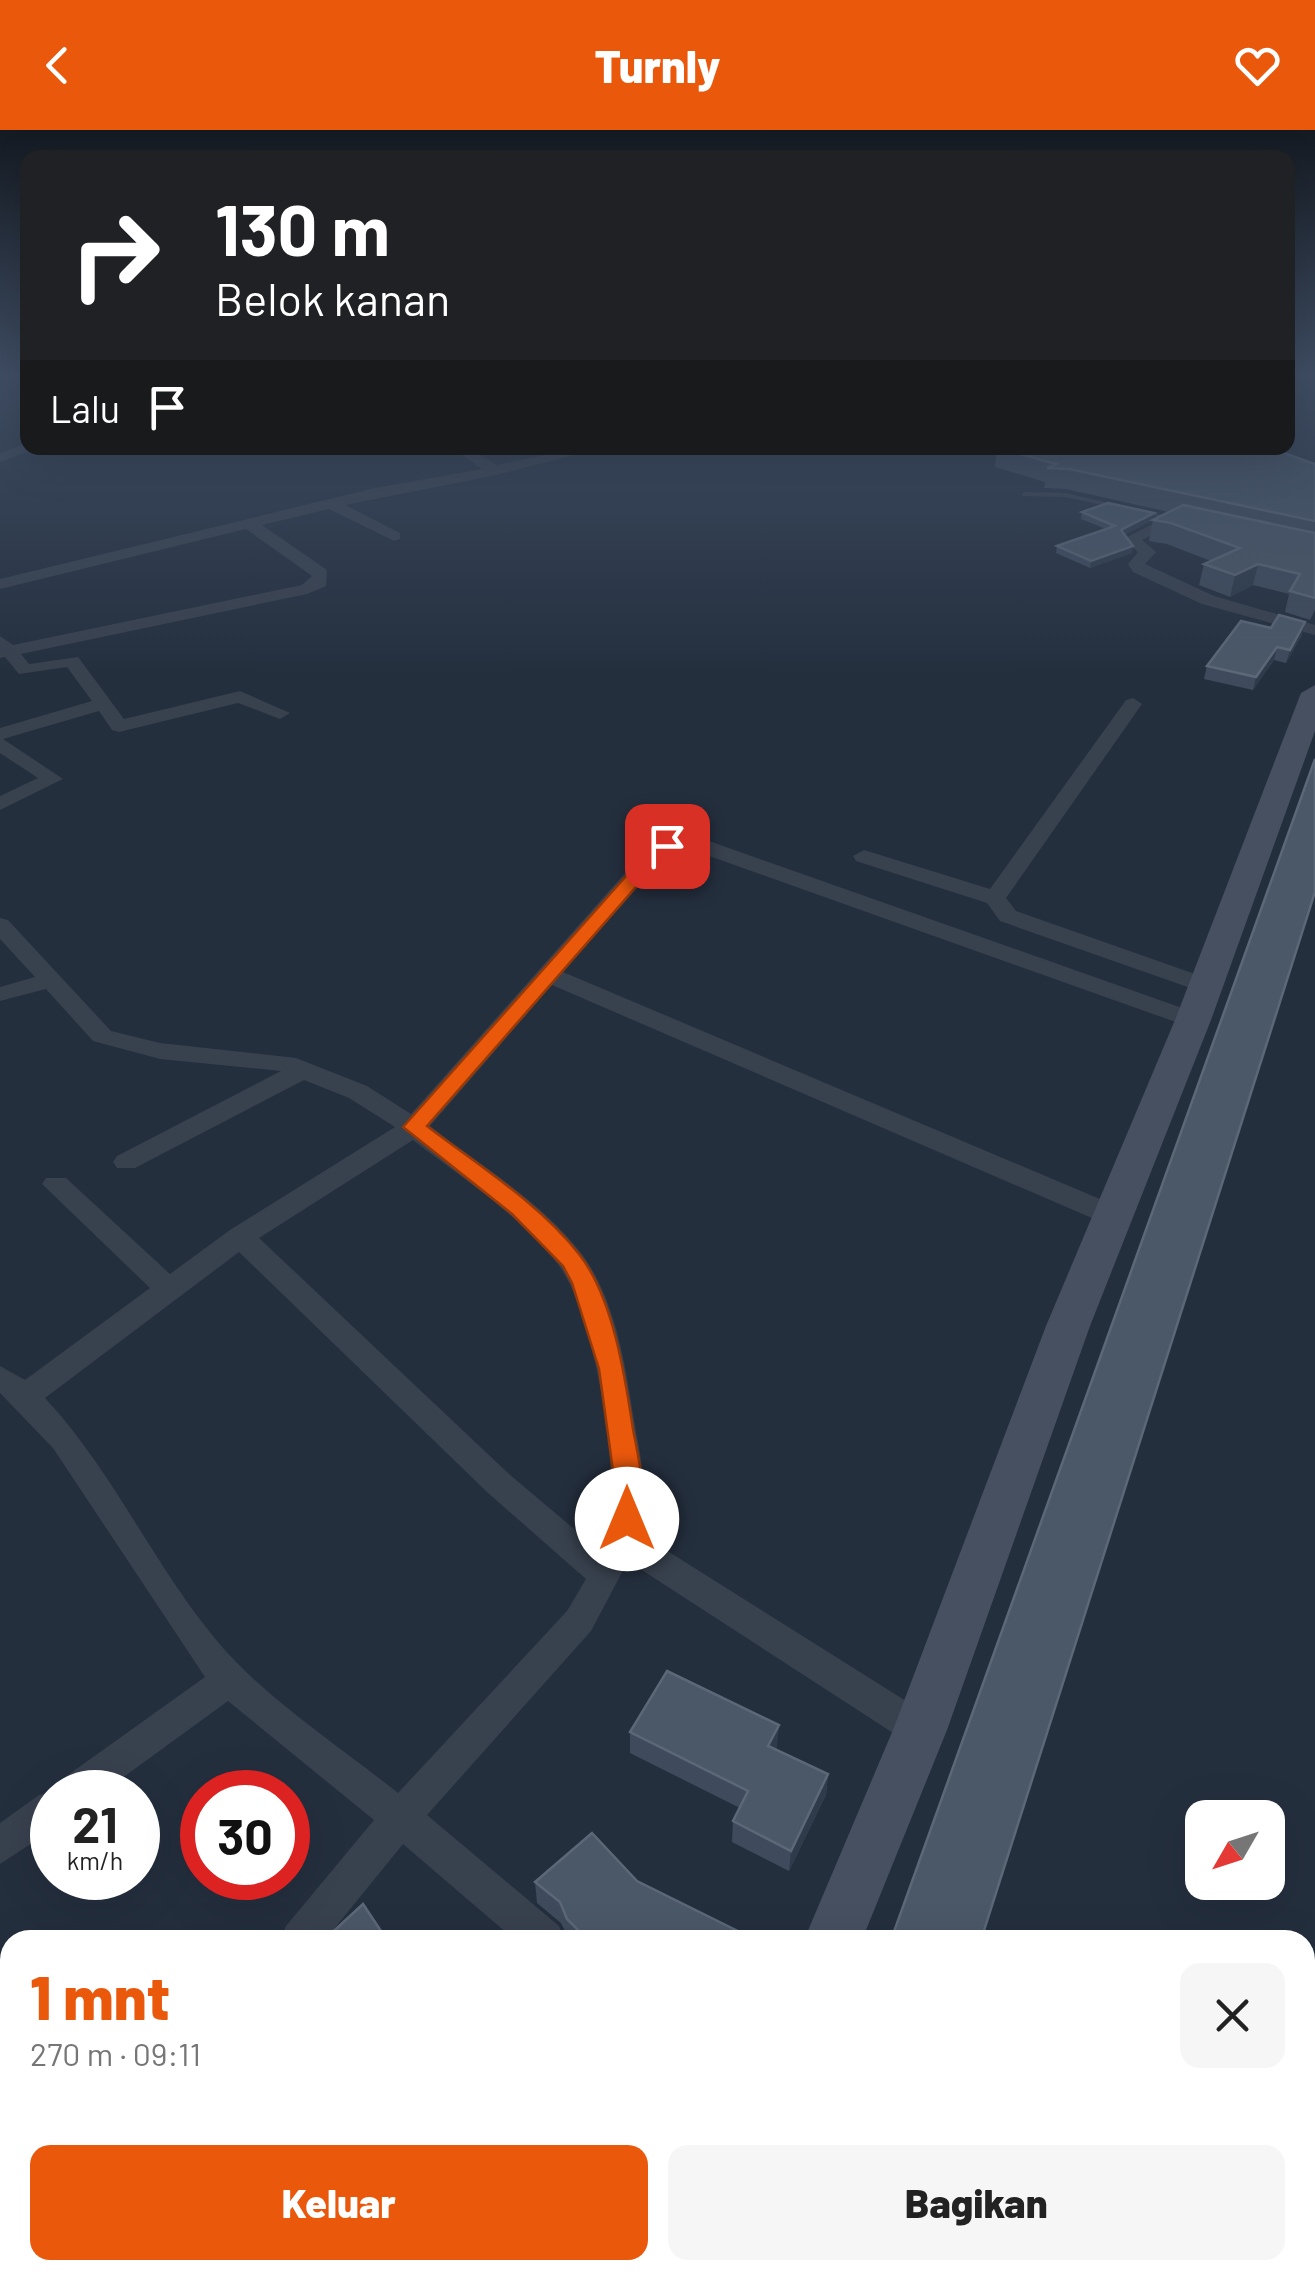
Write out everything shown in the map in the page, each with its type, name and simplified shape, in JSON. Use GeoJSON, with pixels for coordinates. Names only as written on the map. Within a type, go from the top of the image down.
{"type":"FeatureCollection","features":[{"type":"Feature","properties":{"kind":"main road"},"geometry":{"type":"LineString","coordinates":[[837,1930],[920,1730],[950,1639],[1111,1215],[1199,1002],[1315,693]]}},
{"type":"Feature","properties":{"kind":"street"},"geometry":{"type":"LineString","coordinates":[[0,584],[332,504],[480,473]]}},
{"type":"Feature","properties":{"kind":"street"},"geometry":{"type":"LineString","coordinates":[[332,504],[394,536]]}},
{"type":"Feature","properties":{"kind":"street"},"geometry":{"type":"LineString","coordinates":[[1184,521],[1131,538],[1148,552],[1136,564],[1139,568],[1208,600],[1315,630]]}},
{"type":"Feature","properties":{"kind":"street"},"geometry":{"type":"LineString","coordinates":[[2,648],[306,589],[320,582],[321,574],[251,525]]}},
{"type":"Feature","properties":{"kind":"street"},"geometry":{"type":"LineString","coordinates":[[2,648],[25,670],[72,661],[117,724],[124,727],[240,697],[280,712]]}},
{"type":"Feature","properties":{"kind":"street"},"geometry":{"type":"LineString","coordinates":[[0,734],[103,704]]}},
{"type":"Feature","properties":{"kind":"street"},"geometry":{"type":"LineString","coordinates":[[996,898],[1134,704]]}},
{"type":"Feature","properties":{"kind":"street"},"geometry":{"type":"LineString","coordinates":[[0,744],[53,779],[0,804]]}},
{"type":"Feature","properties":{"kind":"street"},"geometry":{"type":"LineString","coordinates":[[533,1930],[229,1680],[200,1647],[64,1440],[12,1387],[414,1127],[657,852],[677,844],[701,846],[1199,1002]]}},
{"type":"Feature","properties":{"kind":"street"},"geometry":{"type":"LineString","coordinates":[[864,856],[996,898],[1008,916],[1199,1002]]}},
{"type":"Feature","properties":{"kind":"street"},"geometry":{"type":"LineString","coordinates":[[0,925],[90,1026],[114,1042],[160,1051],[270,1061],[303,1070],[358,1092],[414,1127],[520,1209],[571,1260],[584,1282],[612,1369],[628,1478],[627,1519],[606,1576],[580,1621],[400,1818],[308,1930]]}},
{"type":"Feature","properties":{"kind":"street"},"geometry":{"type":"LineString","coordinates":[[548,974],[1111,1215]]}},
{"type":"Feature","properties":{"kind":"street"},"geometry":{"type":"LineString","coordinates":[[0,994],[52,980]]}},
{"type":"Feature","properties":{"kind":"street"},"geometry":{"type":"LineString","coordinates":[[126,1162],[303,1070]]}},
{"type":"Feature","properties":{"kind":"street"},"geometry":{"type":"LineString","coordinates":[[56,1184],[168,1288]]}},
{"type":"Feature","properties":{"kind":"street"},"geometry":{"type":"LineString","coordinates":[[240,1237],[498,1483],[606,1576]]}},
{"type":"Feature","properties":{"kind":"street"},"geometry":{"type":"LineString","coordinates":[[620,1538],[920,1730]]}},
{"type":"Feature","properties":{"kind":"street"},"geometry":{"type":"LineString","coordinates":[[104,1770],[229,1680]]}},
{"type":"Feature","properties":{"kind":"street"},"geometry":{"type":"LineString","coordinates":[[0,1846],[30,1824]]}},
{"type":"Feature","properties":{"kind":"lane"},"geometry":{"type":"LineString","coordinates":[[1026,494],[1065,494],[1184,521]]}},
{"type":"Feature","properties":{"kind":"building"},"geometry":{"type":"Polygon","coordinates":[[[1090,473],[1315,473],[1315,521],[1090,473]]]}},
{"type":"Feature","properties":{"kind":"building"},"geometry":{"type":"Polygon","coordinates":[[[1108,503],[1154,513],[1121,530],[1133,546],[1091,561],[1057,546],[1115,526],[1082,512],[1108,503]]]}},
{"type":"Feature","properties":{"kind":"building"},"geometry":{"type":"Polygon","coordinates":[[[1183,505],[1315,533],[1315,598],[1290,591],[1300,574],[1258,564],[1235,575],[1204,564],[1240,548],[1153,520],[1183,505]]]}},
{"type":"Feature","properties":{"kind":"building"},"geometry":{"type":"Polygon","coordinates":[[[1279,615],[1305,622],[1290,650],[1277,647],[1256,677],[1207,666],[1241,621],[1271,628],[1279,615]]]}},
{"type":"Feature","properties":{"kind":"building"},"geometry":{"type":"Polygon","coordinates":[[[1315,759],[1315,892],[984,1930],[895,1930],[1315,759]]]}},
{"type":"Feature","properties":{"kind":"building"},"geometry":{"type":"Polygon","coordinates":[[[667,1671],[779,1725],[768,1746],[828,1774],[791,1851],[733,1821],[748,1791],[630,1732],[667,1671]]]}},
{"type":"Feature","properties":{"kind":"building"},"geometry":{"type":"Polygon","coordinates":[[[592,1833],[637,1881],[736,1930],[578,1930],[567,1919],[560,1902],[535,1882],[592,1833]]]}},
{"type":"Feature","properties":{"kind":"building"},"geometry":{"type":"Polygon","coordinates":[[[363,1904],[380,1930],[335,1930],[363,1904]]]}},
{"type":"Feature","properties":{"kind":"route"},"geometry":{"type":"LineString","coordinates":[[627,1519],[628,1478],[612,1369],[584,1282],[571,1260],[520,1209],[414,1127],[657,852],[667,846]]}}]}
